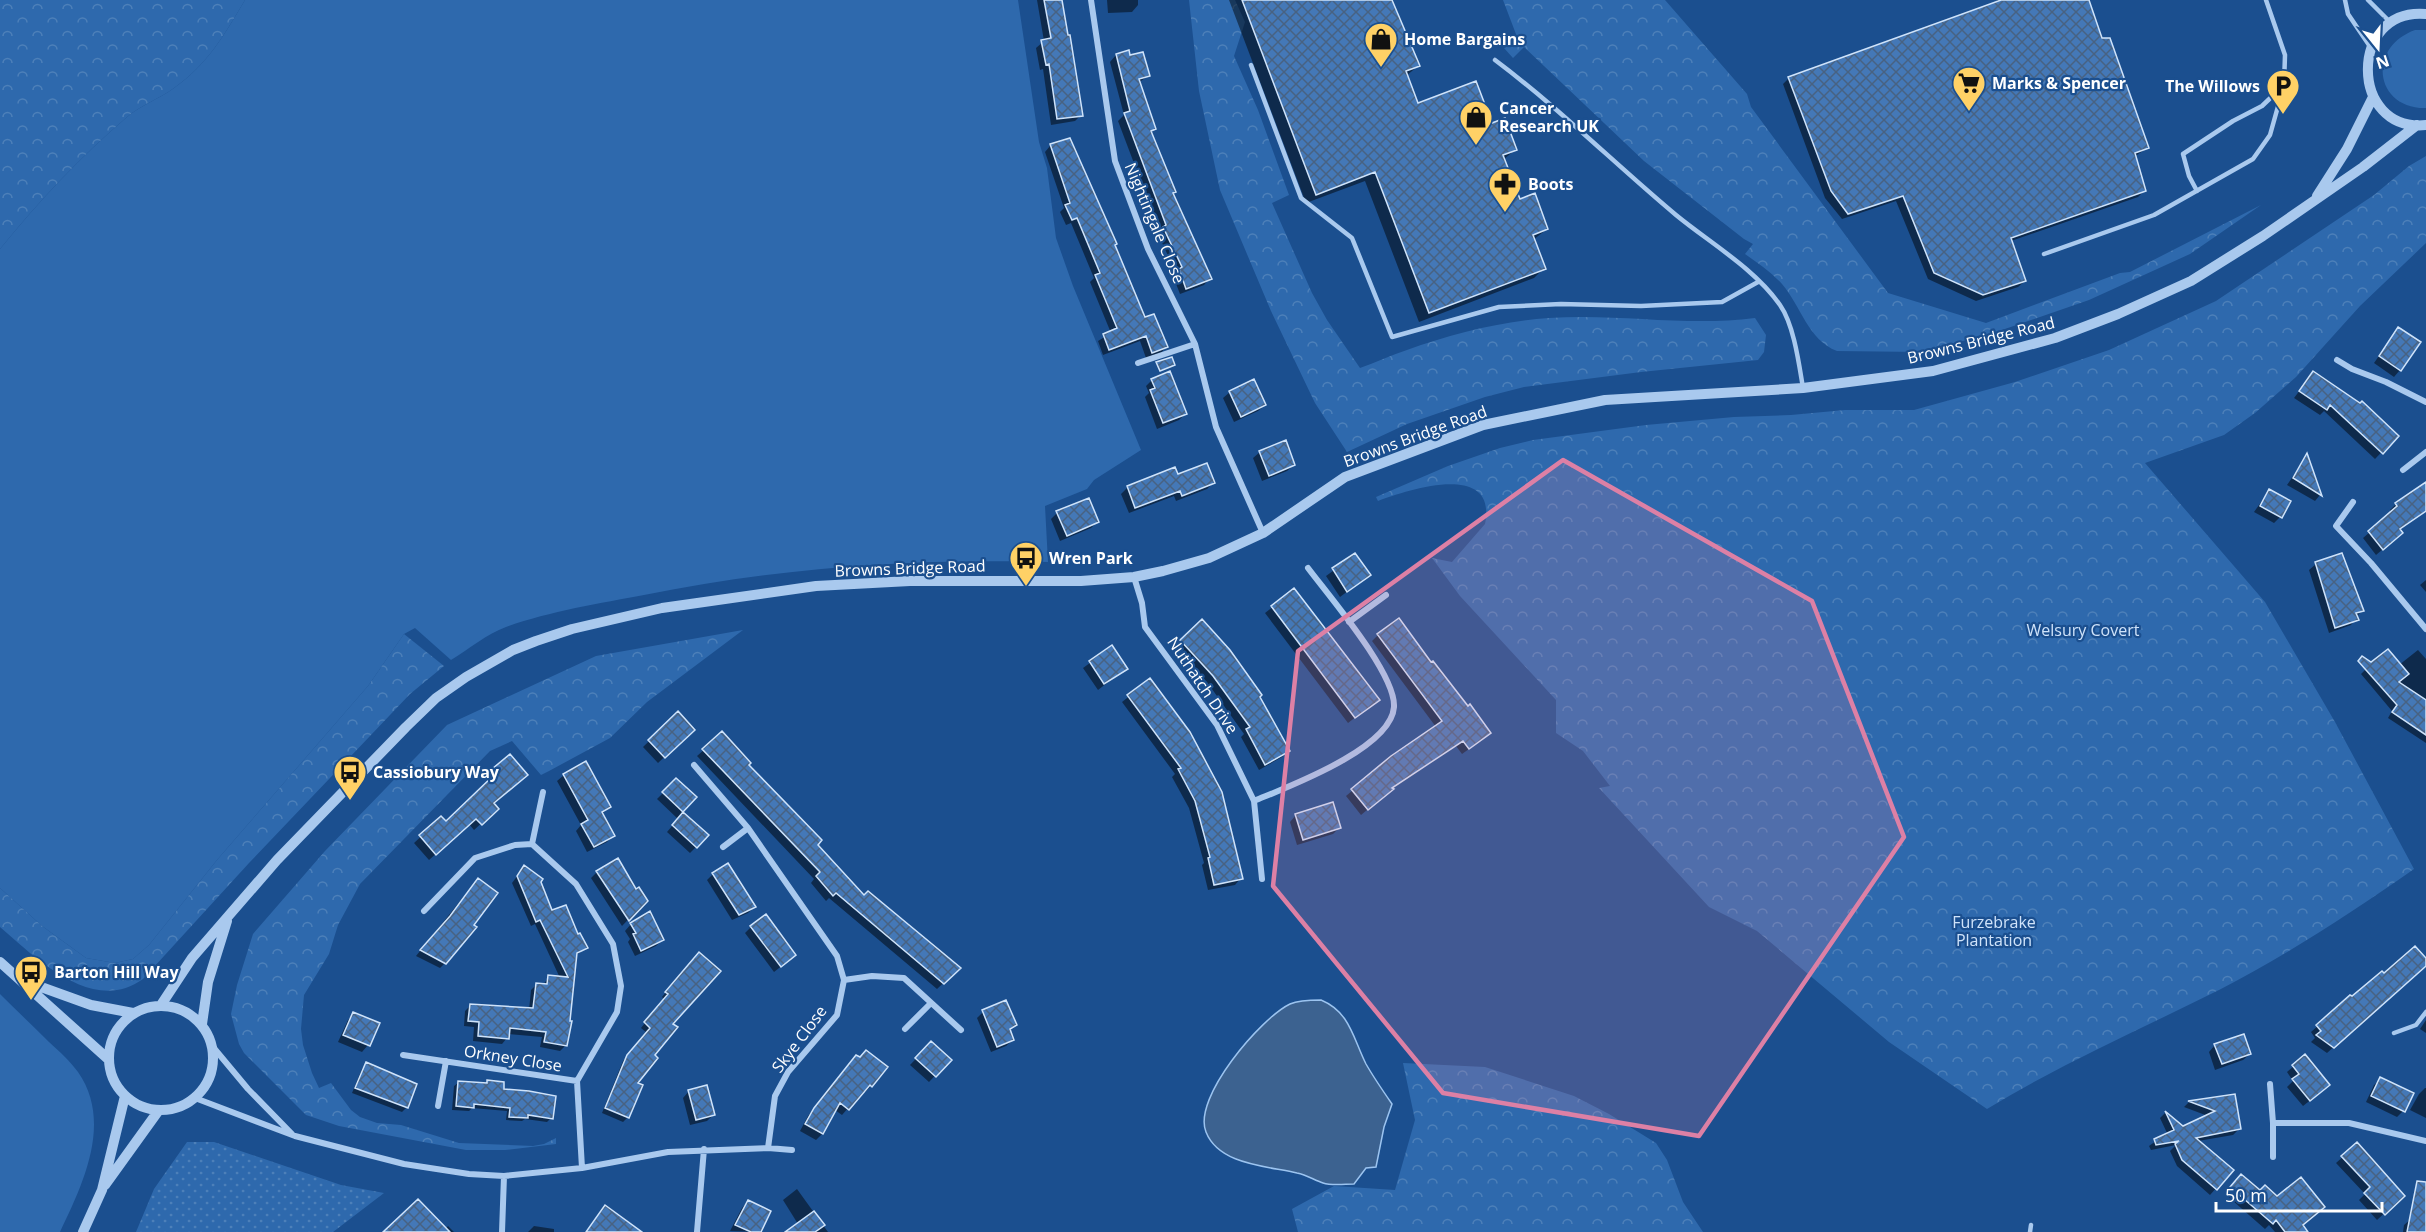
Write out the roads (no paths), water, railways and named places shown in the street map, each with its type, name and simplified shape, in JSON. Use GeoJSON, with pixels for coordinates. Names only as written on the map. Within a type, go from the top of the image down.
{"type":"FeatureCollection","features":[{"type":"Feature","properties":{"kind":"street","name":"Nightingale Close"},"geometry":{"type":"LineString","coordinates":[[1091,0],[1115,161],[1148,249],[1195,344],[1216,427],[1263,533]]}},
{"type":"Feature","properties":{"kind":"street"},"geometry":{"type":"LineString","coordinates":[[2373,97],[2367,81],[2366,64],[2370,48],[2379,34],[2391,23],[2406,16],[2425,13]]}},
{"type":"Feature","properties":{"kind":"street","name":"Browns Bridge Road"},"geometry":{"type":"LineString","coordinates":[[2314,200],[2347,149],[2373,97],[2386,113],[2402,122],[2422,125]]}},
{"type":"Feature","properties":{"kind":"street","name":"Browns Bridge Road"},"geometry":{"type":"LineString","coordinates":[[161,1005],[192,958],[277,860],[436,698],[489,663],[536,641],[581,626],[662,608],[816,586],[910,581],[1081,581],[1134,576],[1209,558],[1263,533],[1345,477],[1483,425],[1605,400],[1803,388],[1933,371],[2055,338],[2118,314],[2191,281],[2263,236],[2422,125]]}},
{"type":"Feature","properties":{"kind":"street"},"geometry":{"type":"LineString","coordinates":[[1138,363],[1195,344]]}},
{"type":"Feature","properties":{"kind":"street"},"geometry":{"type":"LineString","coordinates":[[2337,360],[2426,402]]}},
{"type":"Feature","properties":{"kind":"street"},"geometry":{"type":"LineString","coordinates":[[2403,470],[2426,452]]}},
{"type":"Feature","properties":{"kind":"street"},"geometry":{"type":"LineString","coordinates":[[2353,502],[2336,526],[2371,563],[2426,629]]}},
{"type":"Feature","properties":{"kind":"street"},"geometry":{"type":"LineString","coordinates":[[1254,801],[1319,774],[1352,755],[1383,731],[1394,709],[1391,688],[1349,622],[1308,568]]}},
{"type":"Feature","properties":{"kind":"street","name":"Nuthatch Drive"},"geometry":{"type":"LineString","coordinates":[[1134,576],[1142,603],[1145,627],[1217,725],[1254,801],[1262,879]]}},
{"type":"Feature","properties":{"kind":"street"},"geometry":{"type":"LineString","coordinates":[[1349,622],[1386,595]]}},
{"type":"Feature","properties":{"kind":"street"},"geometry":{"type":"LineString","coordinates":[[694,765],[748,828],[837,956],[844,980],[872,976],[904,978],[961,1030]]}},
{"type":"Feature","properties":{"kind":"street"},"geometry":{"type":"LineString","coordinates":[[424,911],[476,858],[515,846],[532,844],[543,792]]}},
{"type":"Feature","properties":{"kind":"street"},"geometry":{"type":"LineString","coordinates":[[723,847],[748,828]]}},
{"type":"Feature","properties":{"kind":"street","name":"Orkney Close"},"geometry":{"type":"LineString","coordinates":[[532,844],[576,884],[612,944],[621,987],[617,1012],[577,1081],[582,1168]]}},
{"type":"Feature","properties":{"kind":"street","name":"Browns Bridge Road"},"geometry":{"type":"LineString","coordinates":[[202,1024],[208,982],[228,918]]}},
{"type":"Feature","properties":{"kind":"street"},"geometry":{"type":"LineString","coordinates":[[0,962],[24,981],[108,1059]]}},
{"type":"Feature","properties":{"kind":"street","name":"Skye Close"},"geometry":{"type":"LineString","coordinates":[[768,1148],[775,1096],[788,1072],[837,1015],[844,980]]}},
{"type":"Feature","properties":{"kind":"street"},"geometry":{"type":"LineString","coordinates":[[24,981],[91,1005],[133,1013],[161,1005],[187,1012],[202,1024],[213,1047],[248,1089],[295,1136]]}},
{"type":"Feature","properties":{"kind":"street"},"geometry":{"type":"LineString","coordinates":[[905,1029],[931,1003]]}},
{"type":"Feature","properties":{"kind":"street"},"geometry":{"type":"LineString","coordinates":[[133,1013],[117,1030],[108,1059],[110,1072],[116,1085],[125,1096],[142,1107],[159,1110],[179,1107],[195,1098],[211,1074],[213,1047]]}},
{"type":"Feature","properties":{"kind":"street","name":"Orkney Close"},"geometry":{"type":"LineString","coordinates":[[403,1055],[577,1081]]}},
{"type":"Feature","properties":{"kind":"street","name":"Orkney Close"},"geometry":{"type":"LineString","coordinates":[[438,1106],[446,1061]]}},
{"type":"Feature","properties":{"kind":"street"},"geometry":{"type":"LineString","coordinates":[[2270,1084],[2273,1157]]}},
{"type":"Feature","properties":{"kind":"street"},"geometry":{"type":"LineString","coordinates":[[83,1232],[102,1190],[125,1096]]}},
{"type":"Feature","properties":{"kind":"street"},"geometry":{"type":"LineString","coordinates":[[195,1098],[295,1136],[404,1164],[469,1174],[504,1176],[582,1168],[668,1152],[704,1149],[792,1150]]}},
{"type":"Feature","properties":{"kind":"street"},"geometry":{"type":"LineString","coordinates":[[102,1190],[159,1110]]}},
{"type":"Feature","properties":{"kind":"street"},"geometry":{"type":"LineString","coordinates":[[2272,1122],[2349,1123],[2426,1141]]}},
{"type":"Feature","properties":{"kind":"street"},"geometry":{"type":"LineString","coordinates":[[697,1232],[704,1149]]}},
{"type":"Feature","properties":{"kind":"street"},"geometry":{"type":"LineString","coordinates":[[502,1232],[504,1176]]}},
{"type":"Feature","properties":{"kind":"lane"},"geometry":{"type":"LineString","coordinates":[[2044,254],[2154,215],[2253,159],[2270,135],[2284,85],[2285,54],[2266,0]]}},
{"type":"Feature","properties":{"kind":"lane"},"geometry":{"type":"LineString","coordinates":[[2345,0],[2348,14],[2370,48]]}},
{"type":"Feature","properties":{"kind":"lane"},"geometry":{"type":"LineString","coordinates":[[2368,0],[2391,23]]}},
{"type":"Feature","properties":{"kind":"lane"},"geometry":{"type":"LineString","coordinates":[[1496,60],[1538,92],[1676,214],[1758,282],[1780,306],[1797,349],[1803,388]]}},
{"type":"Feature","properties":{"kind":"lane"},"geometry":{"type":"LineString","coordinates":[[1251,65],[1301,198],[1352,238],[1392,337],[1499,307],[1561,304],[1641,306],[1722,302],[1758,282]]}},
{"type":"Feature","properties":{"kind":"lane"},"geometry":{"type":"LineString","coordinates":[[2197,191],[2189,176],[2183,154],[2233,121],[2262,106],[2284,85]]}},
{"type":"Feature","properties":{"kind":"lane"},"geometry":{"type":"LineString","coordinates":[[2394,1033],[2416,1025],[2426,1012]]}},
{"type":"Feature","properties":{"kind":"lane"},"geometry":{"type":"LineString","coordinates":[[2030,1232],[2031,1225]]}},
{"type":"Feature","properties":{"kind":"place","name":"Home Bargains"},"geometry":{"type":"Point","coordinates":[1381,68]}},
{"type":"Feature","properties":{"kind":"place","name":"Marks & Spencer"},"geometry":{"type":"Point","coordinates":[1969,112]}},
{"type":"Feature","properties":{"kind":"place","name":"The Willows"},"geometry":{"type":"Point","coordinates":[2283,115]}},
{"type":"Feature","properties":{"kind":"place","name":"Cancer Research UK"},"geometry":{"type":"Point","coordinates":[1476,146]}},
{"type":"Feature","properties":{"kind":"place","name":"Boots"},"geometry":{"type":"Point","coordinates":[1505,213]}},
{"type":"Feature","properties":{"kind":"place","name":"Wren Park"},"geometry":{"type":"Point","coordinates":[1026,587]}},
{"type":"Feature","properties":{"kind":"place","name":"Cassiobury Way"},"geometry":{"type":"Point","coordinates":[350,801]}},
{"type":"Feature","properties":{"kind":"place","name":"Barton Hill Way"},"geometry":{"type":"Point","coordinates":[31,1001]}},
{"type":"Feature","properties":{"kind":"park label","name":"Welsury Covert"},"geometry":{"type":"Point","coordinates":[2083,630]}},
{"type":"Feature","properties":{"kind":"park label","name":"Furzebrake Plantation"},"geometry":{"type":"Point","coordinates":[1994,931]}}]}
